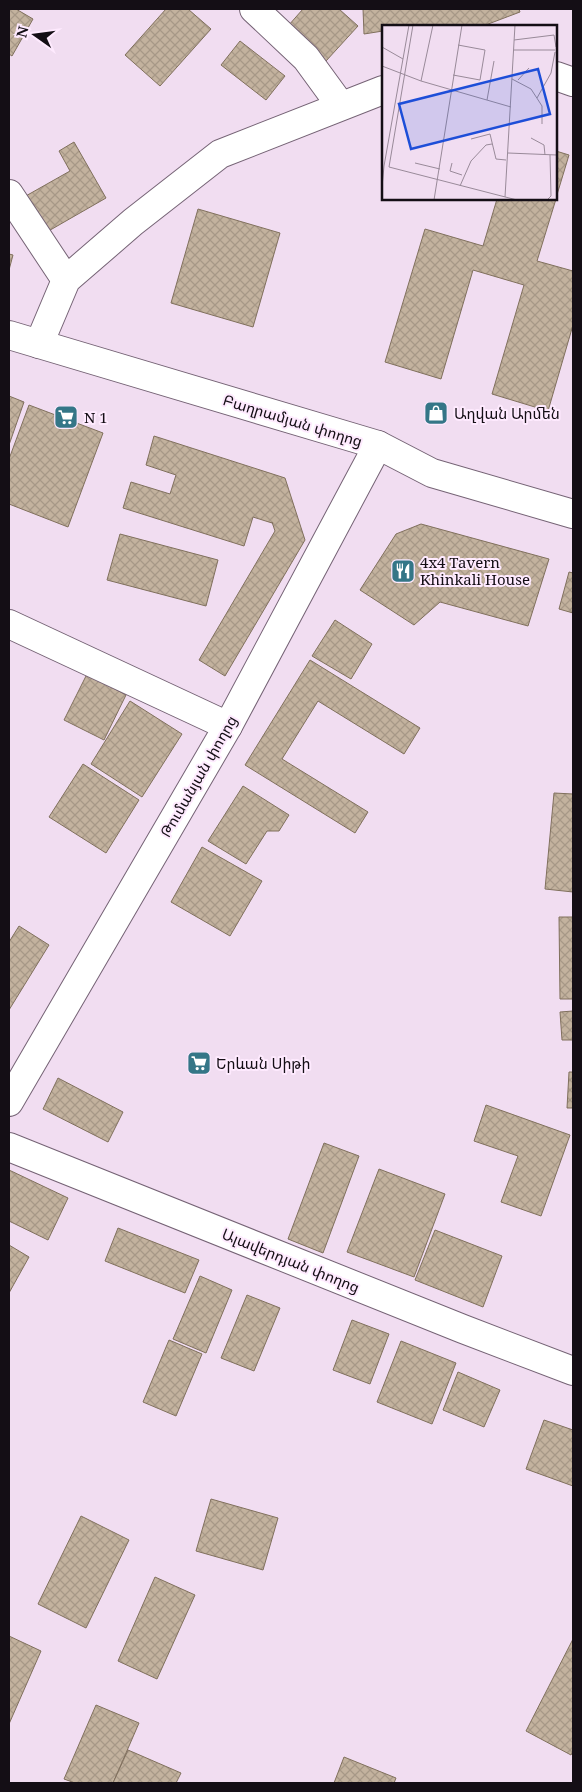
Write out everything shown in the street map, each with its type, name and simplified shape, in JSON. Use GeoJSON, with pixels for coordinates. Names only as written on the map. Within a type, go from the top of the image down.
{"type":"FeatureCollection","features":[{"type":"Feature","properties":{"kind":"street"},"geometry":{"type":"LineString","coordinates":[[254,9],[306,58],[341,106]]}},
{"type":"Feature","properties":{"kind":"street"},"geometry":{"type":"LineString","coordinates":[[557,76],[573,82]]}},
{"type":"Feature","properties":{"kind":"street"},"geometry":{"type":"LineString","coordinates":[[39,344],[66,280],[134,222],[220,154],[382,90]]}},
{"type":"Feature","properties":{"kind":"street"},"geometry":{"type":"LineString","coordinates":[[9,194],[66,280]]}},
{"type":"Feature","properties":{"kind":"street","name":"Բաղրամյան փողոց"},"geometry":{"type":"LineString","coordinates":[[9,335],[378,445],[432,473],[573,514]]}},
{"type":"Feature","properties":{"kind":"street","name":"Թումանյան փողոց"},"geometry":{"type":"LineString","coordinates":[[9,1102],[228,726],[378,445]]}},
{"type":"Feature","properties":{"kind":"street"},"geometry":{"type":"LineString","coordinates":[[9,624],[228,726]]}},
{"type":"Feature","properties":{"kind":"street","name":"Ալավերդյան փողոց"},"geometry":{"type":"LineString","coordinates":[[9,1147],[454,1326],[573,1371]]}},
{"type":"Feature","properties":{"kind":"building"},"geometry":{"type":"Polygon","coordinates":[[[9,9],[16,9],[33,19],[12,56],[9,54],[9,9]]]}},
{"type":"Feature","properties":{"kind":"building"},"geometry":{"type":"Polygon","coordinates":[[[166,9],[188,9],[211,29],[160,86],[125,55],[166,9]]]}},
{"type":"Feature","properties":{"kind":"building"},"geometry":{"type":"Polygon","coordinates":[[[303,9],[339,9],[358,26],[326,61],[288,26],[303,9]]]}},
{"type":"Feature","properties":{"kind":"building"},"geometry":{"type":"Polygon","coordinates":[[[363,9],[519,9],[520,12],[486,25],[382,25],[382,31],[364,34],[363,9]]]}},
{"type":"Feature","properties":{"kind":"building"},"geometry":{"type":"Polygon","coordinates":[[[240,41],[285,76],[266,100],[221,65],[240,41]]]}},
{"type":"Feature","properties":{"kind":"building"},"geometry":{"type":"Polygon","coordinates":[[[74,142],[106,198],[45,233],[24,197],[70,171],[59,151],[74,142]]]}},
{"type":"Feature","properties":{"kind":"building"},"geometry":{"type":"Polygon","coordinates":[[[557,151],[569,155],[557,195],[557,151]]]}},
{"type":"Feature","properties":{"kind":"building"},"geometry":{"type":"Polygon","coordinates":[[[497,200],[556,200],[537,261],[573,271],[573,325],[548,411],[492,394],[524,285],[473,270],[441,379],[385,362],[425,229],[483,246],[497,200]]]}},
{"type":"Feature","properties":{"kind":"building"},"geometry":{"type":"Polygon","coordinates":[[[198,209],[280,233],[253,327],[171,303],[198,209]]]}},
{"type":"Feature","properties":{"kind":"building"},"geometry":{"type":"Polygon","coordinates":[[[9,254],[13,255],[9,270],[9,254]]]}},
{"type":"Feature","properties":{"kind":"building"},"geometry":{"type":"Polygon","coordinates":[[[9,396],[24,402],[9,445],[9,396]]]}},
{"type":"Feature","properties":{"kind":"building"},"geometry":{"type":"Polygon","coordinates":[[[29,405],[103,433],[68,527],[9,504],[9,459],[29,405]]]}},
{"type":"Feature","properties":{"kind":"building"},"geometry":{"type":"Polygon","coordinates":[[[154,436],[285,478],[305,540],[225,676],[199,660],[275,531],[272,522],[253,517],[244,546],[123,508],[131,482],[170,494],[176,475],[146,465],[154,436]]]}},
{"type":"Feature","properties":{"kind":"building"},"geometry":{"type":"Polygon","coordinates":[[[421,524],[549,559],[528,626],[440,602],[414,625],[360,590],[396,534],[421,524]]]}},
{"type":"Feature","properties":{"kind":"building"},"geometry":{"type":"Polygon","coordinates":[[[120,534],[218,560],[206,606],[107,580],[120,534]]]}},
{"type":"Feature","properties":{"kind":"building"},"geometry":{"type":"Polygon","coordinates":[[[569,572],[573,573],[573,613],[559,609],[569,572]]]}},
{"type":"Feature","properties":{"kind":"building"},"geometry":{"type":"Polygon","coordinates":[[[335,620],[372,644],[351,679],[312,656],[335,620]]]}},
{"type":"Feature","properties":{"kind":"building"},"geometry":{"type":"Polygon","coordinates":[[[310,660],[420,728],[404,754],[318,701],[282,759],[368,812],[355,833],[245,765],[310,660]]]}},
{"type":"Feature","properties":{"kind":"building"},"geometry":{"type":"Polygon","coordinates":[[[87,674],[126,695],[104,740],[64,720],[87,674]]]}},
{"type":"Feature","properties":{"kind":"building"},"geometry":{"type":"Polygon","coordinates":[[[130,701],[182,734],[142,797],[91,764],[130,701]]]}},
{"type":"Feature","properties":{"kind":"building"},"geometry":{"type":"Polygon","coordinates":[[[83,764],[139,800],[106,853],[49,817],[83,764]]]}},
{"type":"Feature","properties":{"kind":"building"},"geometry":{"type":"Polygon","coordinates":[[[243,786],[289,815],[279,831],[267,831],[246,864],[208,841],[243,786]]]}},
{"type":"Feature","properties":{"kind":"building"},"geometry":{"type":"Polygon","coordinates":[[[554,793],[573,794],[573,892],[545,889],[554,793]]]}},
{"type":"Feature","properties":{"kind":"building"},"geometry":{"type":"Polygon","coordinates":[[[202,847],[262,881],[230,936],[171,902],[202,847]]]}},
{"type":"Feature","properties":{"kind":"building"},"geometry":{"type":"Polygon","coordinates":[[[559,917],[573,917],[573,999],[560,999],[559,917]]]}},
{"type":"Feature","properties":{"kind":"building"},"geometry":{"type":"Polygon","coordinates":[[[19,926],[49,945],[9,1010],[9,942],[19,926]]]}},
{"type":"Feature","properties":{"kind":"building"},"geometry":{"type":"Polygon","coordinates":[[[573,1011],[573,1040],[562,1040],[560,1012],[573,1011]]]}},
{"type":"Feature","properties":{"kind":"building"},"geometry":{"type":"Polygon","coordinates":[[[569,1072],[573,1072],[573,1108],[567,1108],[569,1072]]]}},
{"type":"Feature","properties":{"kind":"building"},"geometry":{"type":"Polygon","coordinates":[[[58,1078],[123,1112],[108,1142],[43,1109],[58,1078]]]}},
{"type":"Feature","properties":{"kind":"building"},"geometry":{"type":"Polygon","coordinates":[[[486,1105],[570,1135],[541,1216],[501,1202],[518,1156],[474,1141],[486,1105]]]}},
{"type":"Feature","properties":{"kind":"building"},"geometry":{"type":"Polygon","coordinates":[[[324,1143],[359,1156],[323,1253],[288,1239],[324,1143]]]}},
{"type":"Feature","properties":{"kind":"building"},"geometry":{"type":"Polygon","coordinates":[[[379,1169],[445,1194],[414,1277],[347,1252],[379,1169]]]}},
{"type":"Feature","properties":{"kind":"building"},"geometry":{"type":"Polygon","coordinates":[[[9,1170],[68,1198],[48,1240],[9,1221],[9,1170]]]}},
{"type":"Feature","properties":{"kind":"building"},"geometry":{"type":"Polygon","coordinates":[[[118,1228],[199,1260],[185,1293],[105,1261],[118,1228]]]}},
{"type":"Feature","properties":{"kind":"building"},"geometry":{"type":"Polygon","coordinates":[[[435,1230],[502,1256],[483,1307],[415,1280],[435,1230]]]}},
{"type":"Feature","properties":{"kind":"building"},"geometry":{"type":"Polygon","coordinates":[[[9,1245],[29,1257],[9,1293],[9,1245]]]}},
{"type":"Feature","properties":{"kind":"building"},"geometry":{"type":"Polygon","coordinates":[[[200,1276],[232,1290],[206,1353],[173,1339],[200,1276]]]}},
{"type":"Feature","properties":{"kind":"building"},"geometry":{"type":"Polygon","coordinates":[[[247,1295],[280,1308],[254,1371],[221,1358],[247,1295]]]}},
{"type":"Feature","properties":{"kind":"building"},"geometry":{"type":"Polygon","coordinates":[[[352,1320],[389,1334],[370,1384],[333,1370],[352,1320]]]}},
{"type":"Feature","properties":{"kind":"building"},"geometry":{"type":"Polygon","coordinates":[[[169,1340],[202,1354],[176,1416],[143,1402],[169,1340]]]}},
{"type":"Feature","properties":{"kind":"building"},"geometry":{"type":"Polygon","coordinates":[[[401,1341],[456,1363],[432,1424],[377,1402],[401,1341]]]}},
{"type":"Feature","properties":{"kind":"building"},"geometry":{"type":"Polygon","coordinates":[[[458,1372],[500,1390],[484,1427],[443,1410],[458,1372]]]}},
{"type":"Feature","properties":{"kind":"building"},"geometry":{"type":"Polygon","coordinates":[[[544,1420],[573,1430],[573,1486],[526,1469],[544,1420]]]}},
{"type":"Feature","properties":{"kind":"building"},"geometry":{"type":"Polygon","coordinates":[[[211,1499],[278,1518],[263,1570],[196,1551],[211,1499]]]}},
{"type":"Feature","properties":{"kind":"building"},"geometry":{"type":"Polygon","coordinates":[[[81,1516],[129,1540],[86,1628],[38,1604],[81,1516]]]}},
{"type":"Feature","properties":{"kind":"building"},"geometry":{"type":"Polygon","coordinates":[[[155,1577],[195,1595],[157,1679],[118,1661],[155,1577]]]}},
{"type":"Feature","properties":{"kind":"building"},"geometry":{"type":"Polygon","coordinates":[[[9,1636],[41,1651],[9,1724],[9,1636]]]}},
{"type":"Feature","properties":{"kind":"building"},"geometry":{"type":"Polygon","coordinates":[[[573,1639],[573,1751],[571,1755],[526,1731],[573,1639]]]}},
{"type":"Feature","properties":{"kind":"building"},"geometry":{"type":"Polygon","coordinates":[[[96,1705],[139,1723],[113,1783],[75,1783],[64,1779],[96,1705]]]}},
{"type":"Feature","properties":{"kind":"building"},"geometry":{"type":"Polygon","coordinates":[[[128,1750],[181,1773],[176,1783],[113,1783],[128,1750]]]}},
{"type":"Feature","properties":{"kind":"building"},"geometry":{"type":"Polygon","coordinates":[[[344,1757],[396,1778],[394,1783],[334,1783],[344,1757]]]}},
{"type":"Feature","properties":{"kind":"place","name":"Աղվան Արմեն"},"geometry":{"type":"Point","coordinates":[436,413]}},
{"type":"Feature","properties":{"kind":"place","name":"N 1"},"geometry":{"type":"Point","coordinates":[66,417]}},
{"type":"Feature","properties":{"kind":"place","name":"4x4 Tavern Khinkali House"},"geometry":{"type":"Point","coordinates":[403,571]}},
{"type":"Feature","properties":{"kind":"place","name":"Երևան Սիթի"},"geometry":{"type":"Point","coordinates":[199,1063]}}]}
